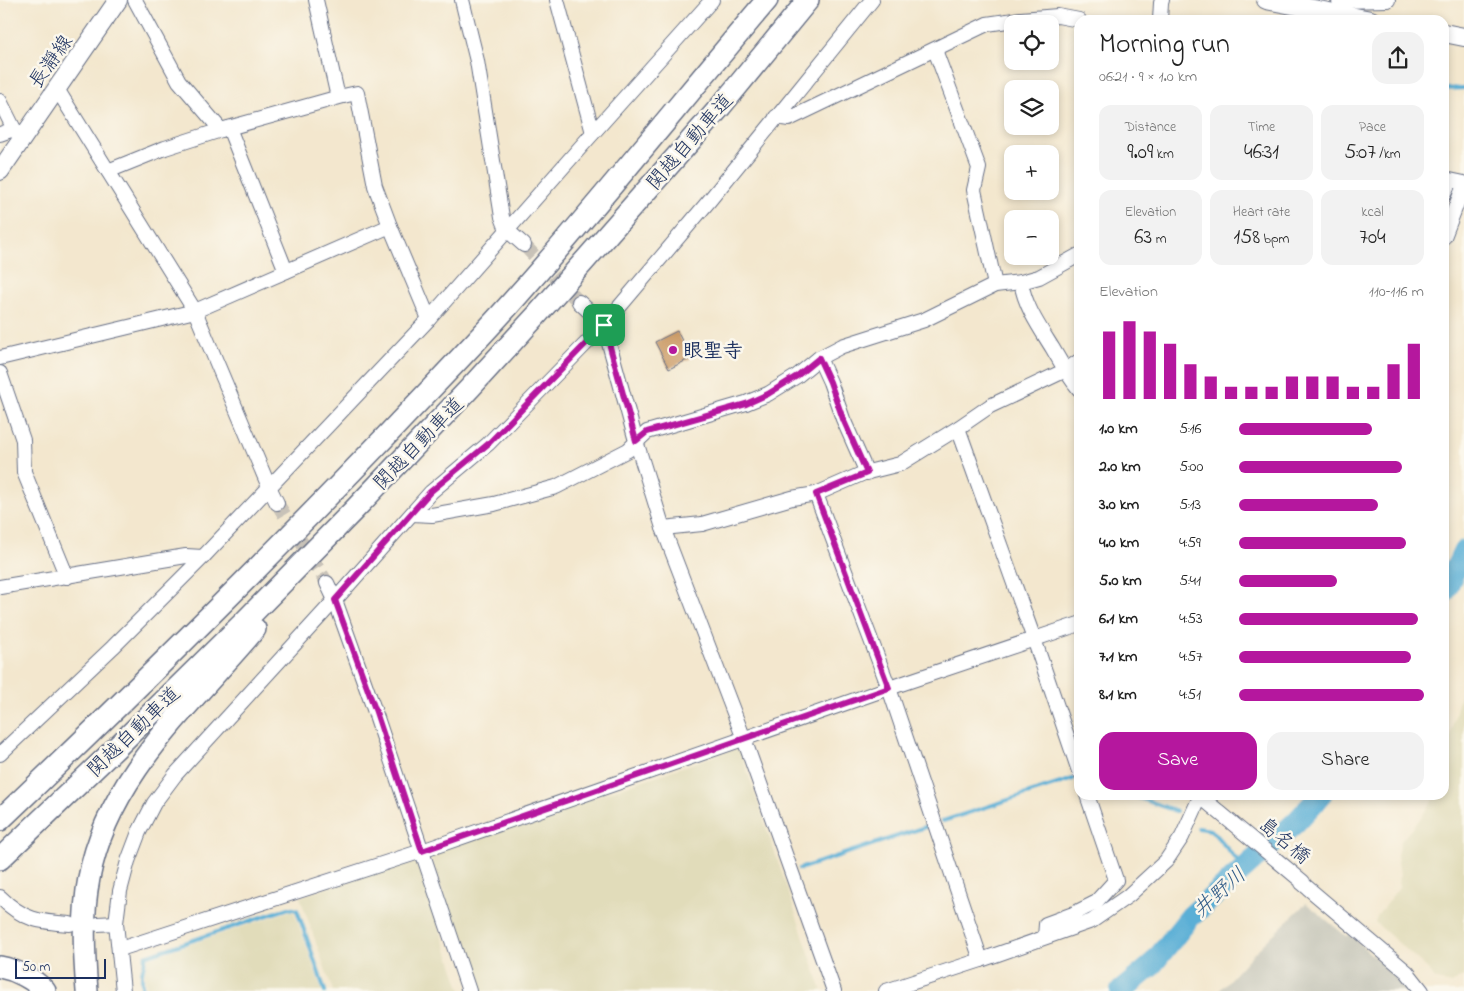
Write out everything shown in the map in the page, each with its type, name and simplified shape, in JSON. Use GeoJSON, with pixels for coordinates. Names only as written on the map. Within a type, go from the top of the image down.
{"type":"FeatureCollection","features":[{"type":"Feature","properties":{"kind":"highway","name":"関越自動車道"},"geometry":{"type":"LineString","coordinates":[[0,820],[225,601],[335,489],[518,295],[767,0]]}},
{"type":"Feature","properties":{"kind":"highway","name":"関越自動車道"},"geometry":{"type":"LineString","coordinates":[[0,859],[243,623],[470,388],[721,106],[808,0]]}},
{"type":"Feature","properties":{"kind":"highway"},"geometry":{"type":"LineString","coordinates":[[87,991],[84,935],[89,878],[108,818],[122,791],[172,723],[252,632],[354,510]]}},
{"type":"Feature","properties":{"kind":"highway"},"geometry":{"type":"LineString","coordinates":[[0,808],[156,659],[225,601]]}},
{"type":"Feature","properties":{"kind":"highway"},"geometry":{"type":"LineString","coordinates":[[0,967],[8,968],[24,976],[45,991]]}},
{"type":"Feature","properties":{"kind":"main road","name":"長瀞線"},"geometry":{"type":"LineString","coordinates":[[0,171],[18,134],[57,89],[118,0]]}},
{"type":"Feature","properties":{"kind":"main road"},"geometry":{"type":"LineString","coordinates":[[1266,0],[1340,5],[1361,15]]}},
{"type":"Feature","properties":{"kind":"main road"},"geometry":{"type":"LineString","coordinates":[[1449,35],[1464,37]]}},
{"type":"Feature","properties":{"kind":"street"},"geometry":{"type":"LineString","coordinates":[[135,0],[179,80],[225,129],[286,271]]}},
{"type":"Feature","properties":{"kind":"street"},"geometry":{"type":"LineString","coordinates":[[316,0],[338,93],[343,96]]}},
{"type":"Feature","properties":{"kind":"street"},"geometry":{"type":"LineString","coordinates":[[462,0],[477,61],[502,216],[507,230],[524,245]]}},
{"type":"Feature","properties":{"kind":"street"},"geometry":{"type":"LineString","coordinates":[[557,0],[593,133]]}},
{"type":"Feature","properties":{"kind":"street"},"geometry":{"type":"LineString","coordinates":[[0,754],[203,557],[429,320],[712,0]]}},
{"type":"Feature","properties":{"kind":"street"},"geometry":{"type":"LineString","coordinates":[[122,991],[120,948],[116,923],[120,891],[128,861],[139,832],[154,802],[175,775],[335,600],[430,492],[488,444],[604,325],[709,201],[872,0]]}},
{"type":"Feature","properties":{"kind":"street"},"geometry":{"type":"LineString","coordinates":[[1160,15],[1162,0]]}},
{"type":"Feature","properties":{"kind":"street"},"geometry":{"type":"LineString","coordinates":[[1340,5],[1388,0]]}},
{"type":"Feature","properties":{"kind":"street"},"geometry":{"type":"LineString","coordinates":[[776,117],[788,119],[987,24],[1058,16],[1074,19]]}},
{"type":"Feature","properties":{"kind":"street"},"geometry":{"type":"LineString","coordinates":[[936,50],[980,168],[974,190],[995,285]]}},
{"type":"Feature","properties":{"kind":"street"},"geometry":{"type":"LineString","coordinates":[[57,89],[195,311],[268,487],[277,503]]}},
{"type":"Feature","properties":{"kind":"street"},"geometry":{"type":"LineString","coordinates":[[108,171],[165,148],[357,92],[375,186],[429,320]]}},
{"type":"Feature","properties":{"kind":"street"},"geometry":{"type":"LineString","coordinates":[[0,100],[18,134],[0,134]]}},
{"type":"Feature","properties":{"kind":"street"},"geometry":{"type":"LineString","coordinates":[[1449,182],[1450,180],[1464,184],[1449,224]]}},
{"type":"Feature","properties":{"kind":"street"},"geometry":{"type":"LineString","coordinates":[[0,358],[195,311],[390,226]]}},
{"type":"Feature","properties":{"kind":"street"},"geometry":{"type":"LineString","coordinates":[[412,514],[432,515],[494,504],[556,488],[628,450],[647,432],[746,404],[768,394],[797,376],[819,358],[842,346],[924,320],[995,285],[1021,282],[1039,277],[1074,258]]}},
{"type":"Feature","properties":{"kind":"street"},"geometry":{"type":"LineString","coordinates":[[1021,282],[1022,290],[1033,316],[1074,382]]}},
{"type":"Feature","properties":{"kind":"street"},"geometry":{"type":"LineString","coordinates":[[579,302],[604,325],[636,441],[663,528],[744,739],[834,991]]}},
{"type":"Feature","properties":{"kind":"street"},"geometry":{"type":"LineString","coordinates":[[819,358],[867,473]]}},
{"type":"Feature","properties":{"kind":"street"},"geometry":{"type":"LineString","coordinates":[[663,528],[702,524],[792,498],[816,494],[867,473],[900,464],[990,406],[1074,364]]}},
{"type":"Feature","properties":{"kind":"street"},"geometry":{"type":"LineString","coordinates":[[0,373],[23,440],[24,472],[67,577]]}},
{"type":"Feature","properties":{"kind":"street"},"geometry":{"type":"LineString","coordinates":[[958,428],[1074,756]]}},
{"type":"Feature","properties":{"kind":"street"},"geometry":{"type":"LineString","coordinates":[[816,494],[889,688],[981,960]]}},
{"type":"Feature","properties":{"kind":"street"},"geometry":{"type":"LineString","coordinates":[[0,588],[186,556],[203,557]]}},
{"type":"Feature","properties":{"kind":"street"},"geometry":{"type":"LineString","coordinates":[[327,583],[376,712],[469,991]]}},
{"type":"Feature","properties":{"kind":"street"},"geometry":{"type":"LineString","coordinates":[[120,948],[422,851],[889,688],[1074,626]]}},
{"type":"Feature","properties":{"kind":"street"},"geometry":{"type":"LineString","coordinates":[[1045,938],[1046,924],[1095,904],[1116,880],[1089,800]]}},
{"type":"Feature","properties":{"kind":"street"},"geometry":{"type":"LineString","coordinates":[[886,991],[1045,938],[1092,920],[1128,896],[1166,861],[1182,837],[1199,800]]}},
{"type":"Feature","properties":{"kind":"street","name":"島名橋"},"geometry":{"type":"LineString","coordinates":[[1206,800],[1407,972],[1422,991]]}},
{"type":"Feature","properties":{"kind":"street"},"geometry":{"type":"LineString","coordinates":[[0,897],[10,907],[25,917],[43,922],[70,924]]}},
{"type":"Feature","properties":{"kind":"street"},"geometry":{"type":"LineString","coordinates":[[98,924],[116,923]]}},
{"type":"Feature","properties":{"kind":"shaded area"},"geometry":{"type":"Polygon","coordinates":[[[1464,680],[1464,975],[1451,984],[1435,979],[1428,969],[1375,922],[1399,887],[1400,874],[1397,855],[1401,841],[1433,800],[1449,800],[1449,739],[1464,680]]]}},
{"type":"Feature","properties":{"kind":"shaded area"},"geometry":{"type":"Polygon","coordinates":[[[735,749],[740,750],[822,991],[476,991],[431,857],[436,851],[735,749]]]}},
{"type":"Feature","properties":{"kind":"shaded area"},"geometry":{"type":"Polygon","coordinates":[[[413,860],[417,862],[461,991],[333,991],[300,897],[413,860]]]}},
{"type":"Feature","properties":{"kind":"shaded area"},"geometry":{"type":"Polygon","coordinates":[[[1306,903],[1346,936],[1350,935],[1388,970],[1406,991],[1219,991],[1252,955],[1306,903]]]}},
{"type":"Feature","properties":{"kind":"shaded area"},"geometry":{"type":"Polygon","coordinates":[[[290,911],[294,912],[322,991],[146,991],[145,972],[149,958],[290,911]]]}},
{"type":"Feature","properties":{"kind":"building","name":"眼聖寺"},"geometry":{"type":"Polygon","coordinates":[[[677,331],[691,358],[669,369],[655,342],[677,331]]]}},
{"type":"Feature","properties":{"kind":"waterway"},"geometry":{"type":"LineString","coordinates":[[1449,89],[1464,88]]}},
{"type":"Feature","properties":{"kind":"waterway","name":"井野川"},"geometry":{"type":"LineString","coordinates":[[1449,582],[1464,551]]}},
{"type":"Feature","properties":{"kind":"waterway"},"geometry":{"type":"LineString","coordinates":[[943,821],[1073,779]]}},
{"type":"Feature","properties":{"kind":"waterway"},"geometry":{"type":"LineString","coordinates":[[1145,800],[1176,811]]}},
{"type":"Feature","properties":{"kind":"waterway","name":"井野川"},"geometry":{"type":"LineString","coordinates":[[1121,991],[1151,966],[1190,917],[1296,822],[1316,800]]}},
{"type":"Feature","properties":{"kind":"waterway"},"geometry":{"type":"LineString","coordinates":[[799,869],[928,826]]}},
{"type":"Feature","properties":{"kind":"waterway"},"geometry":{"type":"LineString","coordinates":[[1198,828],[1211,830],[1244,868]]}},
{"type":"Feature","properties":{"kind":"waterway"},"geometry":{"type":"LineString","coordinates":[[142,991],[142,973],[146,956],[289,908],[297,910],[325,991]]}},
{"type":"Feature","properties":{"kind":"tunnel"},"geometry":{"type":"LineString","coordinates":[[524,245],[579,302]]}},
{"type":"Feature","properties":{"kind":"tunnel"},"geometry":{"type":"LineString","coordinates":[[277,503],[327,583]]}},
{"type":"Feature","properties":{"kind":"place","name":"眼聖寺"},"geometry":{"type":"Point","coordinates":[673,350]}},
{"type":"Feature","properties":{"kind":"route"},"geometry":{"type":"LineString","coordinates":[[604,325],[636,441],[647,432],[746,404],[768,394],[797,376],[819,358],[867,473],[816,494],[889,688],[422,851],[376,712],[335,600],[430,492],[488,444],[604,325]]}}]}
